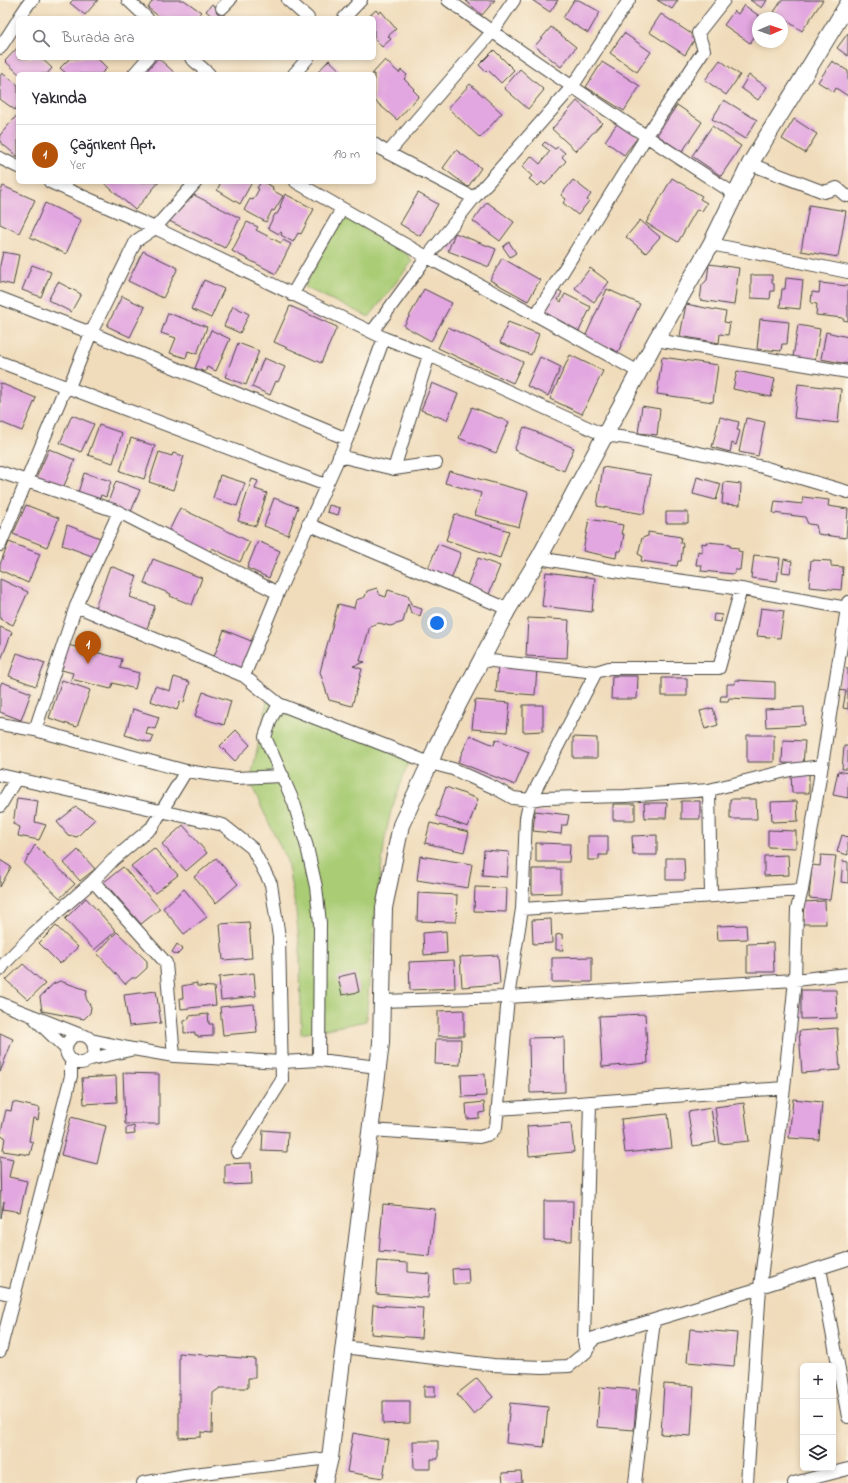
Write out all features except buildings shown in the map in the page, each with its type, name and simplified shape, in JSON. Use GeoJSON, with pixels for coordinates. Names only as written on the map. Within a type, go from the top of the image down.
{"type":"FeatureCollection","features":[{"type":"Feature","properties":{"kind":"main road"},"geometry":{"type":"LineString","coordinates":[[324,1483],[330,1458],[381,1043],[384,908],[401,825],[430,764],[437,745],[508,609],[539,558],[656,340],[711,244],[750,164],[848,4]]}},
{"type":"Feature","properties":{"kind":"street"},"geometry":{"type":"LineString","coordinates":[[21,16],[29,3],[33,0]]}},
{"type":"Feature","properties":{"kind":"street"},"geometry":{"type":"LineString","coordinates":[[128,0],[145,16]]}},
{"type":"Feature","properties":{"kind":"street"},"geometry":{"type":"LineString","coordinates":[[288,0],[306,16]]}},
{"type":"Feature","properties":{"kind":"street"},"geometry":{"type":"LineString","coordinates":[[346,16],[360,0]]}},
{"type":"Feature","properties":{"kind":"street"},"geometry":{"type":"LineString","coordinates":[[448,0],[492,32],[646,137],[736,195]]}},
{"type":"Feature","properties":{"kind":"street"},"geometry":{"type":"LineString","coordinates":[[388,153],[492,32],[514,0]]}},
{"type":"Feature","properties":{"kind":"street"},"geometry":{"type":"LineString","coordinates":[[372,332],[427,257],[474,198],[572,86],[629,0]]}},
{"type":"Feature","properties":{"kind":"street"},"geometry":{"type":"LineString","coordinates":[[536,315],[646,137],[704,50],[698,33],[724,0]]}},
{"type":"Feature","properties":{"kind":"street"},"geometry":{"type":"LineString","coordinates":[[0,48],[16,24]]}},
{"type":"Feature","properties":{"kind":"street"},"geometry":{"type":"LineString","coordinates":[[136,72],[146,60]]}},
{"type":"Feature","properties":{"kind":"street"},"geometry":{"type":"LineString","coordinates":[[193,60],[207,72]]}},
{"type":"Feature","properties":{"kind":"street"},"geometry":{"type":"LineString","coordinates":[[296,72],[306,60]]}},
{"type":"Feature","properties":{"kind":"street"},"geometry":{"type":"LineString","coordinates":[[376,145],[474,198]]}},
{"type":"Feature","properties":{"kind":"street"},"geometry":{"type":"LineString","coordinates":[[0,158],[16,165]]}},
{"type":"Feature","properties":{"kind":"street"},"geometry":{"type":"LineString","coordinates":[[750,164],[824,192],[837,188],[848,196]]}},
{"type":"Feature","properties":{"kind":"street"},"geometry":{"type":"LineString","coordinates":[[55,184],[155,228],[384,338],[429,355],[604,435],[635,439],[763,467],[848,492]]}},
{"type":"Feature","properties":{"kind":"street"},"geometry":{"type":"LineString","coordinates":[[0,545],[63,393],[69,387],[91,333],[136,241],[155,228],[194,184]]}},
{"type":"Feature","properties":{"kind":"street"},"geometry":{"type":"LineString","coordinates":[[299,184],[427,257],[639,372]]}},
{"type":"Feature","properties":{"kind":"street"},"geometry":{"type":"LineString","coordinates":[[292,295],[342,209]]}},
{"type":"Feature","properties":{"kind":"street"},"geometry":{"type":"LineString","coordinates":[[711,244],[848,272]]}},
{"type":"Feature","properties":{"kind":"street"},"geometry":{"type":"LineString","coordinates":[[0,298],[91,333],[347,439]]}},
{"type":"Feature","properties":{"kind":"street"},"geometry":{"type":"LineString","coordinates":[[244,676],[278,592],[347,439],[384,338]]}},
{"type":"Feature","properties":{"kind":"street"},"geometry":{"type":"LineString","coordinates":[[656,340],[848,372]]}},
{"type":"Feature","properties":{"kind":"street"},"geometry":{"type":"LineString","coordinates":[[394,469],[429,355]]}},
{"type":"Feature","properties":{"kind":"street"},"geometry":{"type":"LineString","coordinates":[[0,362],[326,485]]}},
{"type":"Feature","properties":{"kind":"street"},"geometry":{"type":"LineString","coordinates":[[339,456],[394,469],[436,463]]}},
{"type":"Feature","properties":{"kind":"street"},"geometry":{"type":"LineString","coordinates":[[0,472],[119,512],[278,592]]}},
{"type":"Feature","properties":{"kind":"street"},"geometry":{"type":"LineString","coordinates":[[35,730],[76,606],[119,512]]}},
{"type":"Feature","properties":{"kind":"street"},"geometry":{"type":"LineString","coordinates":[[308,524],[508,609]]}},
{"type":"Feature","properties":{"kind":"street"},"geometry":{"type":"LineString","coordinates":[[539,558],[626,573],[847,605],[802,890],[797,913],[795,980],[784,1088],[760,1287],[745,1483]]}},
{"type":"Feature","properties":{"kind":"street"},"geometry":{"type":"LineString","coordinates":[[482,660],[596,672],[609,668],[719,668],[741,589]]}},
{"type":"Feature","properties":{"kind":"street"},"geometry":{"type":"LineString","coordinates":[[76,606],[244,676],[279,704],[430,764],[453,769],[513,798],[530,800],[543,798],[625,796],[709,790],[790,770],[822,766]]}},
{"type":"Feature","properties":{"kind":"street"},"geometry":{"type":"LineString","coordinates":[[370,1130],[479,1137],[490,1134],[496,1127],[508,998],[522,909],[526,818],[530,800],[596,672]]}},
{"type":"Feature","properties":{"kind":"street"},"geometry":{"type":"LineString","coordinates":[[279,704],[271,719],[265,737],[294,803],[316,887],[320,923],[319,1060]]}},
{"type":"Feature","properties":{"kind":"street"},"geometry":{"type":"LineString","coordinates":[[0,724],[35,730],[186,771],[235,778],[283,776]]}},
{"type":"Feature","properties":{"kind":"street"},"geometry":{"type":"LineString","coordinates":[[0,970],[34,933],[93,881],[113,860],[152,827],[186,771]]}},
{"type":"Feature","properties":{"kind":"street"},"geometry":{"type":"LineString","coordinates":[[0,775],[223,825],[252,848],[271,884],[279,937],[282,1080],[237,1152]]}},
{"type":"Feature","properties":{"kind":"street"},"geometry":{"type":"LineString","coordinates":[[0,806],[16,779]]}},
{"type":"Feature","properties":{"kind":"street"},"geometry":{"type":"LineString","coordinates":[[709,790],[711,896]]}},
{"type":"Feature","properties":{"kind":"street"},"geometry":{"type":"LineString","coordinates":[[93,881],[166,962],[174,1056]]}},
{"type":"Feature","properties":{"kind":"street"},"geometry":{"type":"LineString","coordinates":[[522,909],[802,890]]}},
{"type":"Feature","properties":{"kind":"street"},"geometry":{"type":"LineString","coordinates":[[382,1001],[508,998],[795,980],[848,974]]}},
{"type":"Feature","properties":{"kind":"street"},"geometry":{"type":"LineString","coordinates":[[0,1003],[86,1037],[133,1049],[174,1056],[282,1062],[319,1060],[378,1067]]}},
{"type":"Feature","properties":{"kind":"street"},"geometry":{"type":"LineString","coordinates":[[31,1016],[66,1049]]}},
{"type":"Feature","properties":{"kind":"street"},"geometry":{"type":"LineString","coordinates":[[91,1059],[95,1049],[94,1044],[86,1037],[71,1038],[66,1049],[68,1057],[72,1061],[82,1064],[91,1059],[133,1049]]}},
{"type":"Feature","properties":{"kind":"street"},"geometry":{"type":"LineString","coordinates":[[0,1351],[71,1076],[72,1061]]}},
{"type":"Feature","properties":{"kind":"street"},"geometry":{"type":"LineString","coordinates":[[498,1109],[784,1088]]}},
{"type":"Feature","properties":{"kind":"street"},"geometry":{"type":"LineString","coordinates":[[586,1352],[584,1340],[590,1102]]}},
{"type":"Feature","properties":{"kind":"street"},"geometry":{"type":"LineString","coordinates":[[343,1347],[493,1365],[543,1367],[569,1366],[586,1352],[594,1338],[754,1290],[848,1259]]}},
{"type":"Feature","properties":{"kind":"street"},"geometry":{"type":"LineString","coordinates":[[820,1268],[848,1417]]}},
{"type":"Feature","properties":{"kind":"street"},"geometry":{"type":"LineString","coordinates":[[0,1292],[14,1295]]}},
{"type":"Feature","properties":{"kind":"street"},"geometry":{"type":"LineString","coordinates":[[635,1483],[654,1320]]}},
{"type":"Feature","properties":{"kind":"street"},"geometry":{"type":"LineString","coordinates":[[143,1483],[185,1475],[330,1458]]}},
{"type":"Feature","properties":{"kind":"street"},"geometry":{"type":"LineString","coordinates":[[794,1483],[848,1469]]}},
{"type":"Feature","properties":{"kind":"green space"},"geometry":{"type":"Polygon","coordinates":[[[346,217],[408,255],[412,262],[369,317],[304,287],[340,220],[346,217]]]}},
{"type":"Feature","properties":{"kind":"green space"},"geometry":{"type":"Polygon","coordinates":[[[267,701],[411,755],[391,811],[385,838],[374,925],[366,1021],[301,1034],[300,951],[296,912],[287,861],[250,783],[267,701]]]}},
{"type":"Feature","properties":{"kind":"place","name":"Çağrıkent Apt."},"geometry":{"type":"Point","coordinates":[88,664]}}]}
